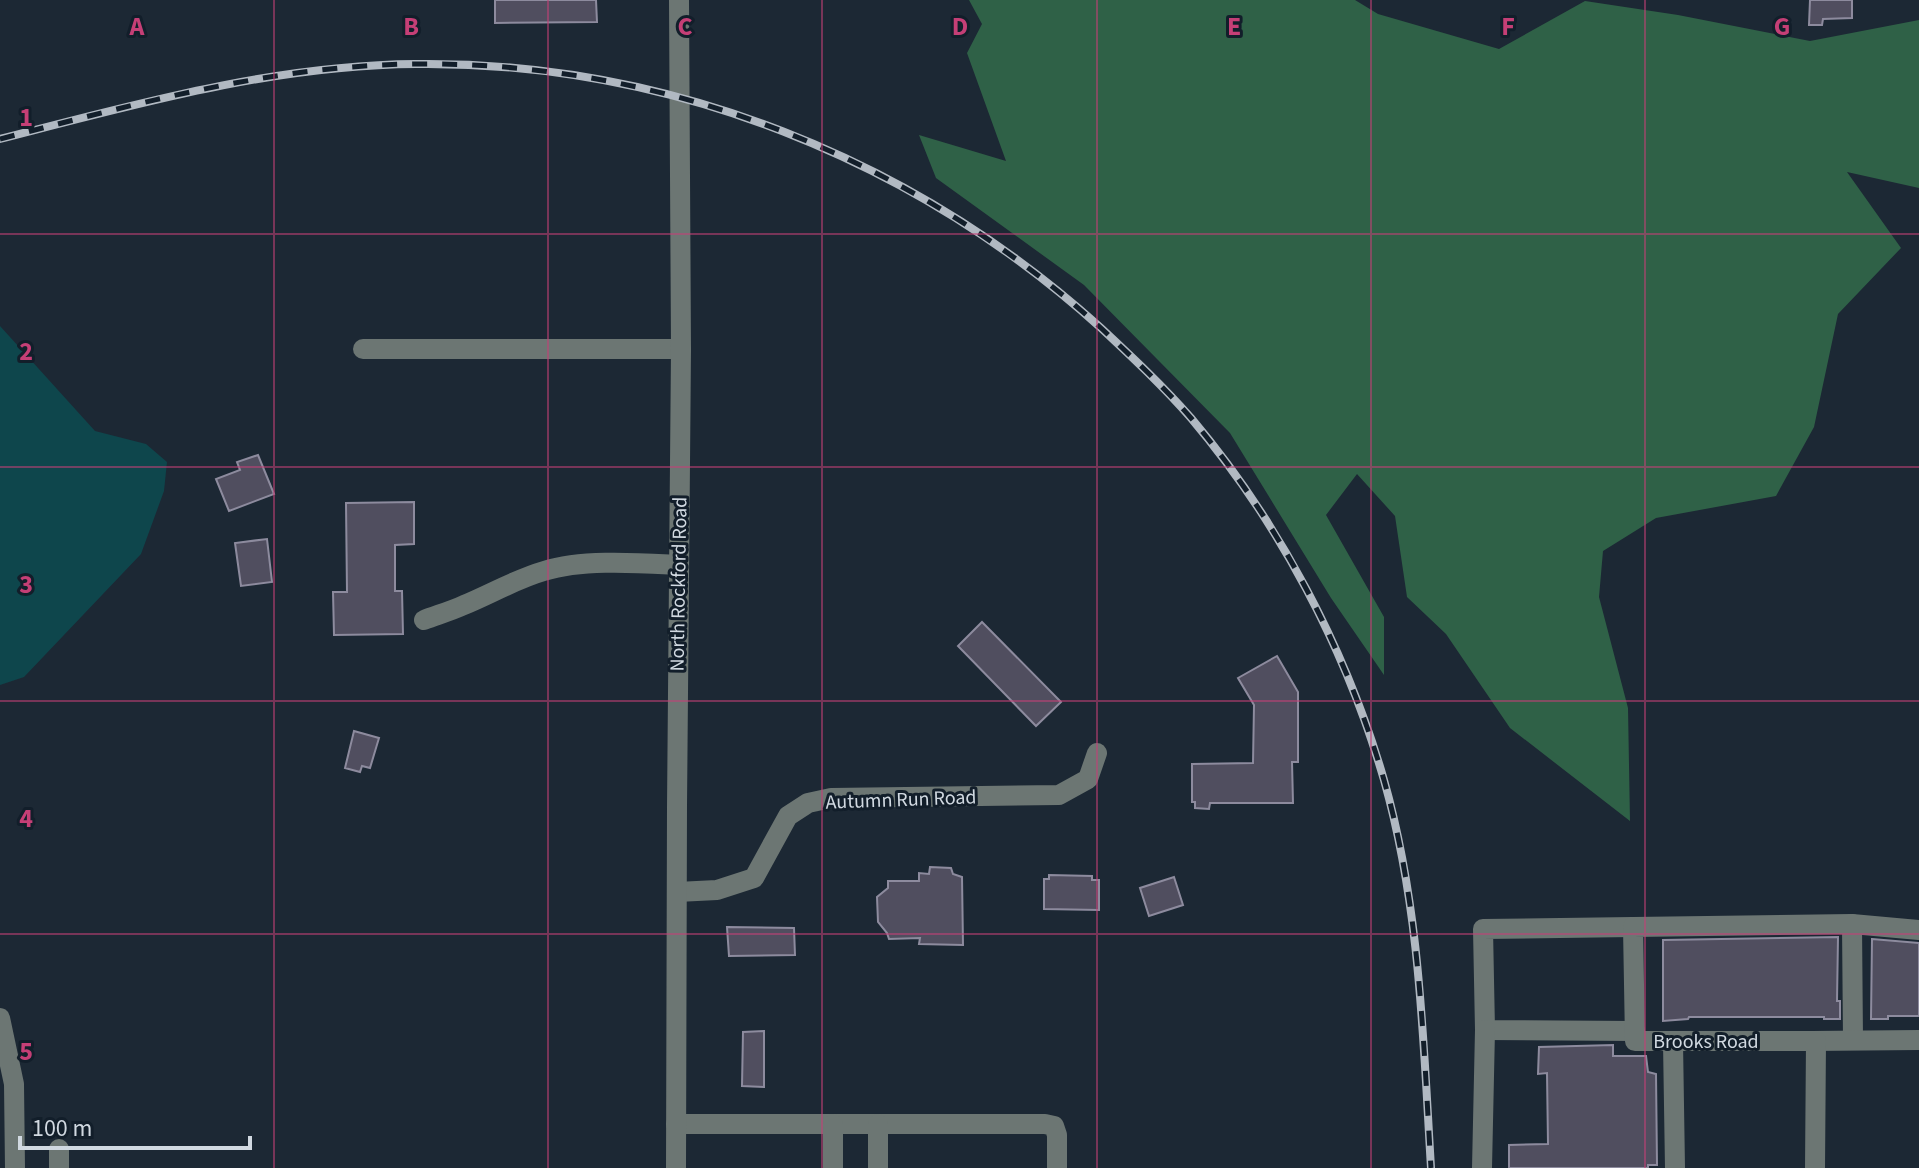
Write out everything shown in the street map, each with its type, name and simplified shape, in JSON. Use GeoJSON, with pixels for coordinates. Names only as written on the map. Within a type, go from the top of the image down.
{"type":"FeatureCollection","features":[{"type":"Feature","properties":{"kind":"street","name":"North Rockford Road"},"geometry":{"type":"LineString","coordinates":[[676,1168],[681,349],[679,0]]}},
{"type":"Feature","properties":{"kind":"street"},"geometry":{"type":"LineString","coordinates":[[363,349],[681,349]]}},
{"type":"Feature","properties":{"kind":"street"},"geometry":{"type":"LineString","coordinates":[[424,620],[547,569],[594,563],[679,565]]}},
{"type":"Feature","properties":{"kind":"street","name":"Autumn Run Road"},"geometry":{"type":"LineString","coordinates":[[677,892],[717,890],[754,878],[788,816],[808,803],[831,798],[1059,795],[1088,779],[1097,753]]}},
{"type":"Feature","properties":{"kind":"street"},"geometry":{"type":"LineString","coordinates":[[1852,924],[1853,1040]]}},
{"type":"Feature","properties":{"kind":"street"},"geometry":{"type":"LineString","coordinates":[[1482,1168],[1485,1030],[1483,929],[1852,924],[1919,930]]}},
{"type":"Feature","properties":{"kind":"street","name":"Brooks Road"},"geometry":{"type":"LineString","coordinates":[[1633,927],[1635,1041],[1919,1040]]}},
{"type":"Feature","properties":{"kind":"street"},"geometry":{"type":"LineString","coordinates":[[0,1018],[14,1084],[15,1168]]}},
{"type":"Feature","properties":{"kind":"street"},"geometry":{"type":"LineString","coordinates":[[1485,1030],[1635,1031]]}},
{"type":"Feature","properties":{"kind":"street"},"geometry":{"type":"LineString","coordinates":[[1814,1041],[1815,1168]]}},
{"type":"Feature","properties":{"kind":"street"},"geometry":{"type":"LineString","coordinates":[[1673,1042],[1675,1168]]}},
{"type":"Feature","properties":{"kind":"street"},"geometry":{"type":"LineString","coordinates":[[676,1124],[1045,1124],[1054,1126],[1057,1135],[1057,1168]]}},
{"type":"Feature","properties":{"kind":"street"},"geometry":{"type":"LineString","coordinates":[[833,1124],[833,1168]]}},
{"type":"Feature","properties":{"kind":"street"},"geometry":{"type":"LineString","coordinates":[[878,1124],[878,1168]]}},
{"type":"Feature","properties":{"kind":"shaded area"},"geometry":{"type":"Polygon","coordinates":[[[969,0],[1355,0],[1378,14],[1499,49],[1585,1],[1678,15],[1810,41],[1919,20],[1919,188],[1847,172],[1901,248],[1838,314],[1814,427],[1776,496],[1656,518],[1603,551],[1599,597],[1628,708],[1630,821],[1510,728],[1446,634],[1407,597],[1395,516],[1357,474],[1326,515],[1384,617],[1384,675],[1331,598],[1230,433],[1084,285],[936,178],[919,135],[1006,161],[967,53],[982,24],[969,0]]]}},
{"type":"Feature","properties":{"kind":"shaded area"},"geometry":{"type":"Polygon","coordinates":[[[0,326],[95,431],[146,444],[167,462],[164,491],[141,554],[24,677],[0,685],[0,326]]]}},
{"type":"Feature","properties":{"kind":"building"},"geometry":{"type":"Polygon","coordinates":[[[495,0],[596,0],[597,22],[495,23],[495,0]]]}},
{"type":"Feature","properties":{"kind":"building"},"geometry":{"type":"Polygon","coordinates":[[[1810,0],[1852,0],[1852,18],[1823,19],[1822,25],[1809,25],[1810,0]]]}},
{"type":"Feature","properties":{"kind":"building"},"geometry":{"type":"Polygon","coordinates":[[[258,455],[274,494],[229,511],[216,479],[240,470],[237,462],[258,455]]]}},
{"type":"Feature","properties":{"kind":"building"},"geometry":{"type":"Polygon","coordinates":[[[414,502],[414,544],[395,545],[395,591],[402,591],[403,634],[334,635],[333,592],[347,592],[346,503],[414,502]]]}},
{"type":"Feature","properties":{"kind":"building"},"geometry":{"type":"Polygon","coordinates":[[[267,539],[272,582],[241,586],[235,543],[267,539]]]}},
{"type":"Feature","properties":{"kind":"building"},"geometry":{"type":"Polygon","coordinates":[[[982,622],[1061,702],[1036,726],[958,646],[982,622]]]}},
{"type":"Feature","properties":{"kind":"building"},"geometry":{"type":"Polygon","coordinates":[[[1277,656],[1298,692],[1298,762],[1292,762],[1293,803],[1210,803],[1209,809],[1195,808],[1195,802],[1192,802],[1192,764],[1253,763],[1254,705],[1238,678],[1277,656]]]}},
{"type":"Feature","properties":{"kind":"building"},"geometry":{"type":"Polygon","coordinates":[[[354,731],[379,738],[370,768],[362,766],[360,772],[345,768],[354,731]]]}},
{"type":"Feature","properties":{"kind":"building"},"geometry":{"type":"Polygon","coordinates":[[[930,867],[951,868],[953,874],[962,877],[963,945],[919,944],[920,938],[889,939],[878,922],[877,897],[888,888],[888,881],[919,881],[919,873],[929,874],[930,867]]]}},
{"type":"Feature","properties":{"kind":"building"},"geometry":{"type":"Polygon","coordinates":[[[1049,875],[1092,876],[1092,880],[1099,880],[1099,910],[1044,909],[1044,879],[1049,879],[1049,875]]]}},
{"type":"Feature","properties":{"kind":"building"},"geometry":{"type":"Polygon","coordinates":[[[1174,877],[1183,905],[1149,916],[1140,888],[1174,877]]]}},
{"type":"Feature","properties":{"kind":"building"},"geometry":{"type":"Polygon","coordinates":[[[727,927],[794,928],[795,955],[729,956],[727,927]]]}},
{"type":"Feature","properties":{"kind":"building"},"geometry":{"type":"Polygon","coordinates":[[[1838,937],[1837,1001],[1840,1001],[1840,1019],[1689,1017],[1663,1021],[1663,940],[1838,937]]]}},
{"type":"Feature","properties":{"kind":"building"},"geometry":{"type":"Polygon","coordinates":[[[1872,939],[1919,943],[1919,1016],[1871,1019],[1872,939]]]}},
{"type":"Feature","properties":{"kind":"building"},"geometry":{"type":"Polygon","coordinates":[[[764,1031],[764,1087],[742,1086],[743,1032],[764,1031]]]}},
{"type":"Feature","properties":{"kind":"building"},"geometry":{"type":"Polygon","coordinates":[[[1613,1045],[1613,1056],[1646,1056],[1648,1072],[1656,1074],[1657,1165],[1648,1165],[1648,1168],[1509,1168],[1509,1145],[1548,1144],[1547,1073],[1538,1074],[1539,1047],[1613,1045]]]}},
{"type":"Feature","properties":{"kind":"railway"},"geometry":{"type":"LineString","coordinates":[[0,139],[206,89],[310,71],[416,64],[510,68],[603,80],[695,102],[783,132],[869,169],[951,215],[1028,268],[1101,328],[1191,418],[1223,458],[1281,544],[1329,635],[1368,731],[1396,828],[1418,972],[1431,1168]]}}]}
